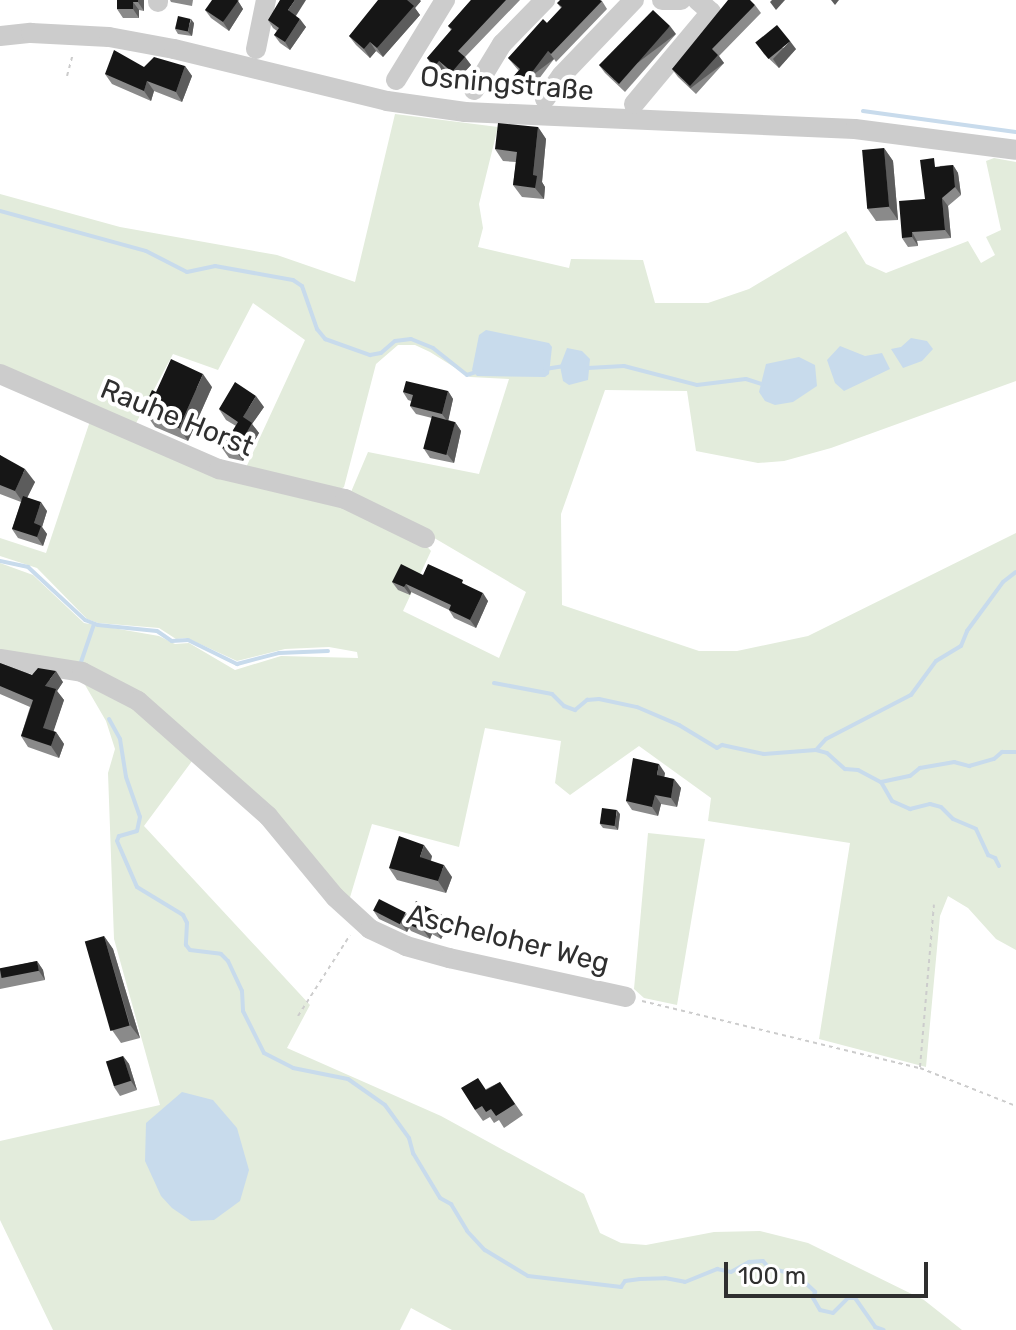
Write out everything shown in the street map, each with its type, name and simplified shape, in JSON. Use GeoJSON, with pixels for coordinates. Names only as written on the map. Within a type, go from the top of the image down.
{"type":"FeatureCollection","features":[{"type":"Feature","properties":{"kind":"street"},"geometry":{"type":"LineString","coordinates":[[256,49],[266,0]]}},
{"type":"Feature","properties":{"kind":"street"},"geometry":{"type":"LineString","coordinates":[[396,80],[445,0]]}},
{"type":"Feature","properties":{"kind":"street"},"geometry":{"type":"LineString","coordinates":[[474,90],[502,44],[545,0]]}},
{"type":"Feature","properties":{"kind":"street"},"geometry":{"type":"LineString","coordinates":[[545,99],[562,75],[634,0]]}},
{"type":"Feature","properties":{"kind":"street"},"geometry":{"type":"LineString","coordinates":[[662,0],[681,0]]}},
{"type":"Feature","properties":{"kind":"street"},"geometry":{"type":"LineString","coordinates":[[634,104],[710,4]]}},
{"type":"Feature","properties":{"kind":"street","name":"Osningstraße"},"geometry":{"type":"LineString","coordinates":[[0,36],[79,35],[174,49],[356,94],[465,112],[855,129],[1016,150]]}},
{"type":"Feature","properties":{"kind":"street","name":"Rauhe Horst"},"geometry":{"type":"LineString","coordinates":[[0,374],[134,429],[219,469],[345,499],[425,538]]}},
{"type":"Feature","properties":{"kind":"street","name":"Ascheloher Weg"},"geometry":{"type":"LineString","coordinates":[[0,659],[82,672],[138,701],[268,816],[335,897],[370,929],[421,950],[626,997]]}},
{"type":"Feature","properties":{"kind":"path"},"geometry":{"type":"LineString","coordinates":[[67,76],[79,35]]}},
{"type":"Feature","properties":{"kind":"path"},"geometry":{"type":"LineString","coordinates":[[920,1068],[934,905]]}},
{"type":"Feature","properties":{"kind":"path"},"geometry":{"type":"LineString","coordinates":[[298,1016],[359,920]]}},
{"type":"Feature","properties":{"kind":"path"},"geometry":{"type":"LineString","coordinates":[[626,997],[920,1068],[1016,1106]]}},
{"type":"Feature","properties":{"kind":"green space"},"geometry":{"type":"Polygon","coordinates":[[[395,114],[498,127],[479,204],[483,228],[478,247],[569,268],[571,259],[643,260],[655,303],[708,303],[749,289],[846,231],[866,264],[886,273],[968,241],[981,263],[995,255],[986,237],[1001,230],[986,161],[994,158],[1016,162],[1016,381],[831,448],[784,461],[758,463],[696,451],[687,391],[605,390],[561,514],[562,605],[699,651],[737,651],[808,636],[1016,533],[1016,950],[996,939],[968,908],[948,896],[940,916],[926,1067],[819,1039],[850,843],[708,821],[711,798],[639,746],[570,795],[555,783],[561,741],[485,728],[459,847],[372,824],[348,904],[276,817],[140,697],[86,668],[0,655],[0,563],[33,575],[84,623],[159,636],[175,644],[189,643],[235,670],[281,656],[358,658],[357,652],[329,647],[285,649],[237,661],[187,638],[176,639],[159,628],[98,623],[87,619],[37,568],[0,556],[0,538],[46,553],[91,418],[241,481],[358,510],[424,543],[431,551],[403,611],[499,658],[526,592],[436,539],[354,498],[351,492],[368,452],[479,474],[509,379],[470,377],[415,345],[398,345],[376,364],[344,487],[334,493],[243,474],[305,340],[253,303],[218,370],[173,354],[135,425],[0,369],[0,194],[120,227],[277,255],[355,282],[395,114]]]}},
{"type":"Feature","properties":{"kind":"green space"},"geometry":{"type":"Polygon","coordinates":[[[81,678],[135,706],[195,757],[144,826],[310,1005],[287,1048],[441,1116],[584,1194],[600,1233],[621,1243],[646,1245],[714,1232],[760,1231],[808,1243],[924,1300],[962,1330],[452,1330],[411,1308],[400,1330],[53,1330],[0,1220],[0,1141],[160,1105],[114,939],[108,773],[115,749],[106,721],[81,678]]]}},
{"type":"Feature","properties":{"kind":"green space"},"geometry":{"type":"Polygon","coordinates":[[[648,833],[705,839],[677,1005],[644,998],[634,989],[648,833]]]}},
{"type":"Feature","properties":{"kind":"water"},"geometry":{"type":"Polygon","coordinates":[[[486,330],[549,343],[552,347],[549,374],[545,377],[477,376],[472,370],[479,335],[486,330]]]}},
{"type":"Feature","properties":{"kind":"water"},"geometry":{"type":"Polygon","coordinates":[[[911,338],[927,341],[933,349],[922,361],[903,368],[891,349],[901,347],[911,338]]]}},
{"type":"Feature","properties":{"kind":"water"},"geometry":{"type":"Polygon","coordinates":[[[840,346],[865,356],[882,353],[890,369],[844,391],[835,383],[827,360],[840,346]]]}},
{"type":"Feature","properties":{"kind":"water"},"geometry":{"type":"Polygon","coordinates":[[[567,348],[582,351],[590,359],[588,380],[569,385],[563,381],[560,366],[567,348]]]}},
{"type":"Feature","properties":{"kind":"water"},"geometry":{"type":"Polygon","coordinates":[[[799,357],[815,365],[817,386],[793,402],[775,405],[765,401],[759,392],[766,364],[799,357]]]}},
{"type":"Feature","properties":{"kind":"water"},"geometry":{"type":"Polygon","coordinates":[[[182,1092],[213,1100],[237,1128],[249,1170],[240,1201],[214,1220],[191,1221],[172,1208],[161,1196],[145,1161],[146,1123],[182,1092]]]}},
{"type":"Feature","properties":{"kind":"building"},"geometry":{"type":"Polygon","coordinates":[[[117,0],[138,2],[133,2],[133,9],[117,9],[117,0]]]}},
{"type":"Feature","properties":{"kind":"building"},"geometry":{"type":"Polygon","coordinates":[[[212,0],[238,1],[223,22],[205,10],[212,0]]]}},
{"type":"Feature","properties":{"kind":"building"},"geometry":{"type":"Polygon","coordinates":[[[280,0],[295,0],[288,10],[300,19],[285,42],[274,35],[279,28],[268,20],[280,0]]]}},
{"type":"Feature","properties":{"kind":"building"},"geometry":{"type":"Polygon","coordinates":[[[378,0],[407,0],[414,6],[377,48],[370,42],[364,49],[349,36],[378,0]]]}},
{"type":"Feature","properties":{"kind":"building"},"geometry":{"type":"Polygon","coordinates":[[[471,0],[506,0],[458,51],[465,57],[452,72],[439,61],[435,66],[427,58],[452,29],[448,26],[471,0]]]}},
{"type":"Feature","properties":{"kind":"building"},"geometry":{"type":"Polygon","coordinates":[[[560,0],[602,1],[551,54],[548,51],[520,88],[511,79],[520,69],[508,58],[543,19],[547,23],[562,7],[557,3],[560,0]]]}},
{"type":"Feature","properties":{"kind":"building"},"geometry":{"type":"Polygon","coordinates":[[[728,0],[750,0],[755,5],[712,49],[718,55],[690,86],[672,69],[728,0]]]}},
{"type":"Feature","properties":{"kind":"building"},"geometry":{"type":"Polygon","coordinates":[[[653,10],[670,26],[619,84],[599,65],[653,10]]]}},
{"type":"Feature","properties":{"kind":"building"},"geometry":{"type":"Polygon","coordinates":[[[178,16],[191,19],[188,32],[175,29],[178,16]]]}},
{"type":"Feature","properties":{"kind":"building"},"geometry":{"type":"Polygon","coordinates":[[[777,25],[790,41],[768,59],[755,43],[777,25]]]}},
{"type":"Feature","properties":{"kind":"building"},"geometry":{"type":"Polygon","coordinates":[[[114,50],[144,67],[154,57],[185,66],[176,92],[147,81],[144,91],[105,74],[114,50]]]}},
{"type":"Feature","properties":{"kind":"building"},"geometry":{"type":"Polygon","coordinates":[[[498,123],[538,127],[533,175],[537,176],[535,188],[513,185],[517,152],[495,149],[498,123]]]}},
{"type":"Feature","properties":{"kind":"building"},"geometry":{"type":"Polygon","coordinates":[[[884,148],[889,207],[867,209],[862,150],[884,148]]]}},
{"type":"Feature","properties":{"kind":"building"},"geometry":{"type":"Polygon","coordinates":[[[934,158],[935,167],[953,165],[955,187],[942,198],[945,230],[912,232],[912,237],[902,238],[899,201],[925,199],[920,160],[934,158]]]}},
{"type":"Feature","properties":{"kind":"building"},"geometry":{"type":"Polygon","coordinates":[[[171,359],[203,374],[179,428],[146,414],[150,405],[146,403],[152,390],[156,392],[171,359]]]}},
{"type":"Feature","properties":{"kind":"building"},"geometry":{"type":"Polygon","coordinates":[[[406,381],[448,391],[442,414],[410,406],[413,395],[403,392],[406,381]]]}},
{"type":"Feature","properties":{"kind":"building"},"geometry":{"type":"Polygon","coordinates":[[[235,382],[256,396],[243,417],[252,423],[236,451],[222,448],[238,422],[219,409],[235,382]]]}},
{"type":"Feature","properties":{"kind":"building"},"geometry":{"type":"Polygon","coordinates":[[[432,416],[455,422],[446,455],[423,449],[432,416]]]}},
{"type":"Feature","properties":{"kind":"building"},"geometry":{"type":"Polygon","coordinates":[[[0,455],[25,469],[15,491],[0,485],[0,455]]]}},
{"type":"Feature","properties":{"kind":"building"},"geometry":{"type":"Polygon","coordinates":[[[23,496],[41,502],[34,523],[41,526],[37,537],[12,529],[23,496]]]}},
{"type":"Feature","properties":{"kind":"building"},"geometry":{"type":"Polygon","coordinates":[[[401,564],[423,575],[428,564],[483,593],[470,620],[449,610],[451,605],[406,584],[404,587],[392,582],[401,564]]]}},
{"type":"Feature","properties":{"kind":"building"},"geometry":{"type":"Polygon","coordinates":[[[0,663],[32,675],[38,668],[56,671],[45,686],[56,689],[43,728],[56,732],[51,746],[21,736],[33,700],[0,686],[0,663]]]}},
{"type":"Feature","properties":{"kind":"building"},"geometry":{"type":"Polygon","coordinates":[[[633,758],[659,764],[657,775],[674,779],[671,798],[655,795],[652,807],[626,801],[633,758]]]}},
{"type":"Feature","properties":{"kind":"building"},"geometry":{"type":"Polygon","coordinates":[[[602,808],[617,810],[615,826],[600,824],[602,808]]]}},
{"type":"Feature","properties":{"kind":"building"},"geometry":{"type":"Polygon","coordinates":[[[399,836],[424,845],[420,857],[444,865],[438,881],[389,868],[399,836]]]}},
{"type":"Feature","properties":{"kind":"building"},"geometry":{"type":"Polygon","coordinates":[[[379,899],[406,913],[400,924],[373,911],[379,899]]]}},
{"type":"Feature","properties":{"kind":"building"},"geometry":{"type":"Polygon","coordinates":[[[416,901],[444,916],[436,931],[427,927],[424,931],[405,923],[416,901]]]}},
{"type":"Feature","properties":{"kind":"building"},"geometry":{"type":"Polygon","coordinates":[[[104,936],[130,1025],[110,1031],[85,942],[104,936]]]}},
{"type":"Feature","properties":{"kind":"building"},"geometry":{"type":"Polygon","coordinates":[[[37,961],[39,971],[2,978],[0,968],[37,961]]]}},
{"type":"Feature","properties":{"kind":"building"},"geometry":{"type":"Polygon","coordinates":[[[123,1056],[131,1081],[114,1086],[106,1062],[123,1056]]]}},
{"type":"Feature","properties":{"kind":"building"},"geometry":{"type":"Polygon","coordinates":[[[478,1078],[486,1090],[500,1082],[515,1104],[496,1116],[491,1109],[486,1112],[482,1106],[475,1110],[461,1088],[478,1078]]]}},
{"type":"Feature","properties":{"kind":"waterway"},"geometry":{"type":"LineString","coordinates":[[863,111],[1016,132]]}},
{"type":"Feature","properties":{"kind":"waterway"},"geometry":{"type":"LineString","coordinates":[[0,211],[146,251],[187,272],[215,266],[293,280],[302,286],[317,329],[325,339],[370,355],[381,353],[395,341],[411,339],[433,348],[467,375],[476,372]]}},
{"type":"Feature","properties":{"kind":"waterway"},"geometry":{"type":"LineString","coordinates":[[545,369],[563,366]]}},
{"type":"Feature","properties":{"kind":"waterway"},"geometry":{"type":"LineString","coordinates":[[588,368],[624,366],[697,385],[746,379],[761,384]]}},
{"type":"Feature","properties":{"kind":"waterway"},"geometry":{"type":"LineString","coordinates":[[0,561],[28,567],[85,620],[98,625],[157,631],[172,641],[188,640],[237,664],[279,653],[328,651]]}},
{"type":"Feature","properties":{"kind":"waterway"},"geometry":{"type":"LineString","coordinates":[[816,750],[826,739],[911,695],[936,661],[961,646],[967,631],[1003,582],[1016,572]]}},
{"type":"Feature","properties":{"kind":"waterway"},"geometry":{"type":"LineString","coordinates":[[80,665],[94,624]]}},
{"type":"Feature","properties":{"kind":"waterway"},"geometry":{"type":"LineString","coordinates":[[494,683],[552,694],[564,706],[575,710],[587,700],[599,699],[637,707],[679,725],[717,748],[722,745],[764,754],[816,750],[827,753],[845,769],[858,770],[881,782],[910,776],[920,768],[954,762],[969,766],[994,759],[1002,752],[1016,752]]}},
{"type":"Feature","properties":{"kind":"waterway"},"geometry":{"type":"LineString","coordinates":[[109,719],[120,739],[126,777],[140,817],[137,831],[119,836],[117,841],[137,887],[183,915],[187,923],[186,945],[190,950],[221,954],[228,961],[242,991],[243,1011],[264,1053],[293,1068],[348,1079],[385,1105],[409,1138],[413,1153],[440,1198],[451,1204],[467,1231],[485,1250],[528,1276],[621,1287],[625,1281],[640,1279],[665,1278],[685,1282],[717,1269],[731,1272],[749,1262],[763,1261],[769,1268],[797,1275],[815,1292],[813,1298],[820,1310],[833,1313],[848,1298],[855,1298],[875,1327],[884,1330]]}},
{"type":"Feature","properties":{"kind":"waterway"},"geometry":{"type":"LineString","coordinates":[[881,782],[892,801],[910,809],[930,804],[941,807],[953,819],[976,829],[988,855],[995,858],[999,866]]}}]}
